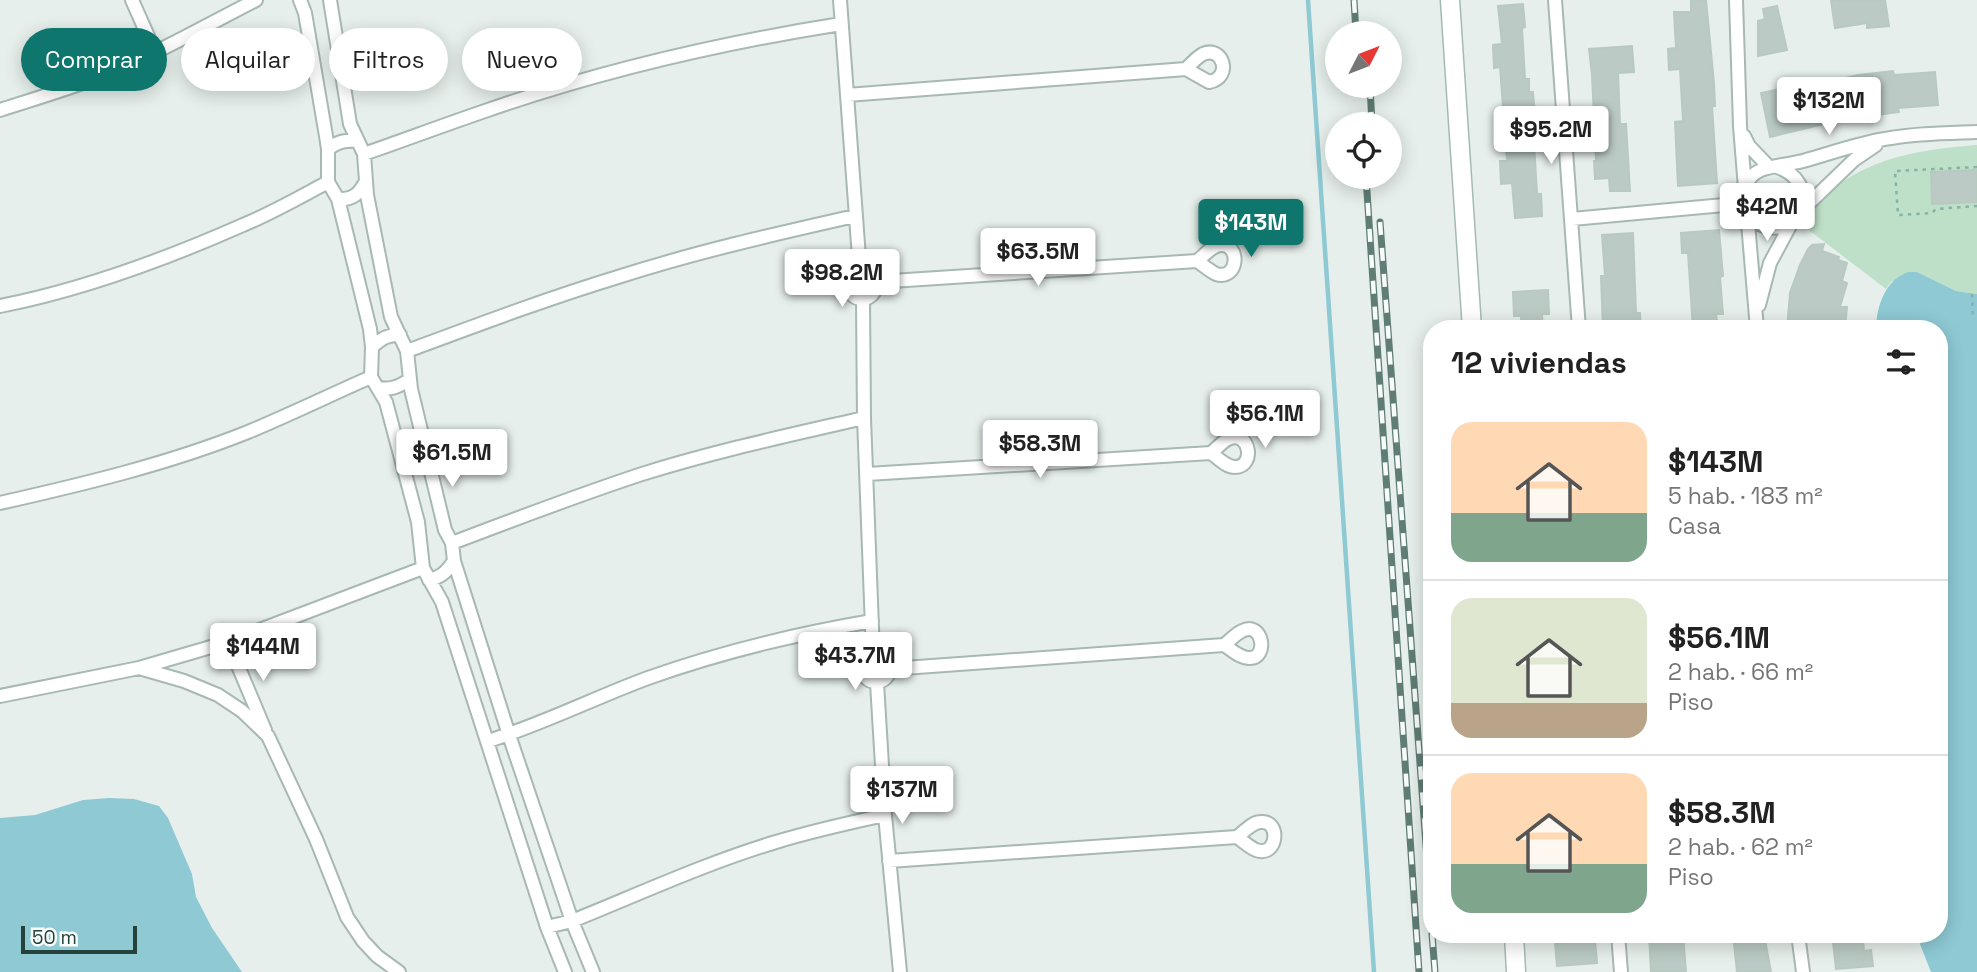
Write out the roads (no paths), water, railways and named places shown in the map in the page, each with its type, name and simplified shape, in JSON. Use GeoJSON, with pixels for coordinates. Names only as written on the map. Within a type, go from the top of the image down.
{"type":"FeatureCollection","features":[{"type":"Feature","properties":{"kind":"main road"},"geometry":{"type":"LineString","coordinates":[[1450,0],[1471,320]]}},
{"type":"Feature","properties":{"kind":"main road"},"geometry":{"type":"LineString","coordinates":[[1514,943],[1516,972]]}},
{"type":"Feature","properties":{"kind":"street"},"geometry":{"type":"LineString","coordinates":[[132,0],[144,28]]}},
{"type":"Feature","properties":{"kind":"street"},"geometry":{"type":"LineString","coordinates":[[167,46],[256,0]]}},
{"type":"Feature","properties":{"kind":"street"},"geometry":{"type":"LineString","coordinates":[[300,0],[306,13],[328,149],[328,182],[338,199],[370,329],[374,383],[386,402],[421,537],[423,568],[442,602],[547,927],[565,972]]}},
{"type":"Feature","properties":{"kind":"street"},"geometry":{"type":"LineString","coordinates":[[330,0],[350,124],[365,154],[367,195],[391,317],[407,351],[410,380],[445,530],[452,543],[454,561],[509,735],[572,921],[593,972]]}},
{"type":"Feature","properties":{"kind":"street"},"geometry":{"type":"LineString","coordinates":[[839,0],[860,271]]}},
{"type":"Feature","properties":{"kind":"street"},"geometry":{"type":"LineString","coordinates":[[1555,0],[1578,320]]}},
{"type":"Feature","properties":{"kind":"street"},"geometry":{"type":"LineString","coordinates":[[1736,0],[1740,126],[1757,320]]}},
{"type":"Feature","properties":{"kind":"street"},"geometry":{"type":"LineString","coordinates":[[365,154],[486,110],[584,81],[762,37],[841,24]]}},
{"type":"Feature","properties":{"kind":"street"},"geometry":{"type":"LineString","coordinates":[[847,95],[1186,69]]}},
{"type":"Feature","properties":{"kind":"street"},"geometry":{"type":"LineString","coordinates":[[0,110],[60,91]]}},
{"type":"Feature","properties":{"kind":"street"},"geometry":{"type":"LineString","coordinates":[[1740,126],[1749,146],[1773,167],[1787,170],[1795,176],[1803,193],[1803,203],[1770,264],[1757,320]]}},
{"type":"Feature","properties":{"kind":"street"},"geometry":{"type":"LineString","coordinates":[[1888,138],[1854,160],[1796,216],[1777,227],[1768,227],[1752,219],[1745,200],[1754,174],[1761,170],[1888,138],[1977,132]]}},
{"type":"Feature","properties":{"kind":"street"},"geometry":{"type":"LineString","coordinates":[[328,149],[344,140],[358,141]]}},
{"type":"Feature","properties":{"kind":"street"},"geometry":{"type":"LineString","coordinates":[[338,199],[348,200],[356,196],[366,181]]}},
{"type":"Feature","properties":{"kind":"street"},"geometry":{"type":"LineString","coordinates":[[0,306],[85,284],[175,253],[244,225],[328,182]]}},
{"type":"Feature","properties":{"kind":"street"},"geometry":{"type":"LineString","coordinates":[[1572,219],[1724,205],[1745,200]]}},
{"type":"Feature","properties":{"kind":"street"},"geometry":{"type":"LineString","coordinates":[[407,351],[521,308],[620,276],[733,244],[855,216]]}},
{"type":"Feature","properties":{"kind":"street"},"geometry":{"type":"LineString","coordinates":[[876,282],[1197,261]]}},
{"type":"Feature","properties":{"kind":"street"},"geometry":{"type":"LineString","coordinates":[[860,271],[872,274],[876,282],[874,294],[863,300],[851,295],[848,286],[850,278],[860,271]]}},
{"type":"Feature","properties":{"kind":"street"},"geometry":{"type":"LineString","coordinates":[[863,300],[864,418],[873,654]]}},
{"type":"Feature","properties":{"kind":"street"},"geometry":{"type":"LineString","coordinates":[[372,347],[381,338],[392,334],[400,335]]}},
{"type":"Feature","properties":{"kind":"street"},"geometry":{"type":"LineString","coordinates":[[0,503],[79,485],[173,458],[374,383],[388,390],[410,380]]}},
{"type":"Feature","properties":{"kind":"street"},"geometry":{"type":"LineString","coordinates":[[452,543],[644,473],[726,450],[864,418]]}},
{"type":"Feature","properties":{"kind":"street"},"geometry":{"type":"LineString","coordinates":[[867,474],[1211,453]]}},
{"type":"Feature","properties":{"kind":"street"},"geometry":{"type":"LineString","coordinates":[[421,537],[433,528],[445,530]]}},
{"type":"Feature","properties":{"kind":"street"},"geometry":{"type":"LineString","coordinates":[[429,580],[447,571],[454,561]]}},
{"type":"Feature","properties":{"kind":"street"},"geometry":{"type":"LineString","coordinates":[[0,696],[139,668],[228,642],[423,568]]}},
{"type":"Feature","properties":{"kind":"street"},"geometry":{"type":"LineString","coordinates":[[488,741],[509,735],[600,696],[698,662],[813,631],[872,621]]}},
{"type":"Feature","properties":{"kind":"street"},"geometry":{"type":"LineString","coordinates":[[228,642],[316,839],[347,917],[377,956],[399,972]]}},
{"type":"Feature","properties":{"kind":"street"},"geometry":{"type":"LineString","coordinates":[[890,669],[1224,645]]}},
{"type":"Feature","properties":{"kind":"street"},"geometry":{"type":"LineString","coordinates":[[873,654],[885,657],[890,669],[887,677],[877,683],[864,678],[861,669],[863,661],[873,654]]}},
{"type":"Feature","properties":{"kind":"street"},"geometry":{"type":"LineString","coordinates":[[139,668],[184,681],[218,695],[242,711],[268,736]]}},
{"type":"Feature","properties":{"kind":"street"},"geometry":{"type":"LineString","coordinates":[[877,683],[885,815],[900,972]]}},
{"type":"Feature","properties":{"kind":"street"},"geometry":{"type":"LineString","coordinates":[[547,927],[572,921],[774,842],[885,815]]}},
{"type":"Feature","properties":{"kind":"street"},"geometry":{"type":"LineString","coordinates":[[889,861],[1237,837]]}},
{"type":"Feature","properties":{"kind":"street"},"geometry":{"type":"LineString","coordinates":[[1619,943],[1621,972]]}},
{"type":"Feature","properties":{"kind":"street"},"geometry":{"type":"LineString","coordinates":[[1799,943],[1803,972]]}},
{"type":"Feature","properties":{"kind":"water"},"geometry":{"type":"Polygon","coordinates":[[[1917,272],[1956,291],[1977,294],[1977,972],[1931,972],[1920,943],[1948,943],[1948,320],[1877,320],[1884,293],[1900,276],[1917,272]]]}},
{"type":"Feature","properties":{"kind":"water"},"geometry":{"type":"Polygon","coordinates":[[[134,799],[159,806],[168,818],[192,874],[196,897],[212,928],[242,972],[0,972],[0,818],[35,815],[83,800],[134,799]]]}},
{"type":"Feature","properties":{"kind":"waterway"},"geometry":{"type":"LineString","coordinates":[[1308,0],[1374,972]]}},
{"type":"Feature","properties":{"kind":"railway"},"geometry":{"type":"LineString","coordinates":[[1354,0],[1355,21]]}},
{"type":"Feature","properties":{"kind":"railway"},"geometry":{"type":"LineString","coordinates":[[1371,98],[1371,112]]}},
{"type":"Feature","properties":{"kind":"railway"},"geometry":{"type":"LineString","coordinates":[[1367,189],[1419,972]]}},
{"type":"Feature","properties":{"kind":"railway"},"geometry":{"type":"LineString","coordinates":[[1380,222],[1423,804]]}},
{"type":"Feature","properties":{"kind":"railway"},"geometry":{"type":"LineString","coordinates":[[1433,943],[1435,972]]}}]}
